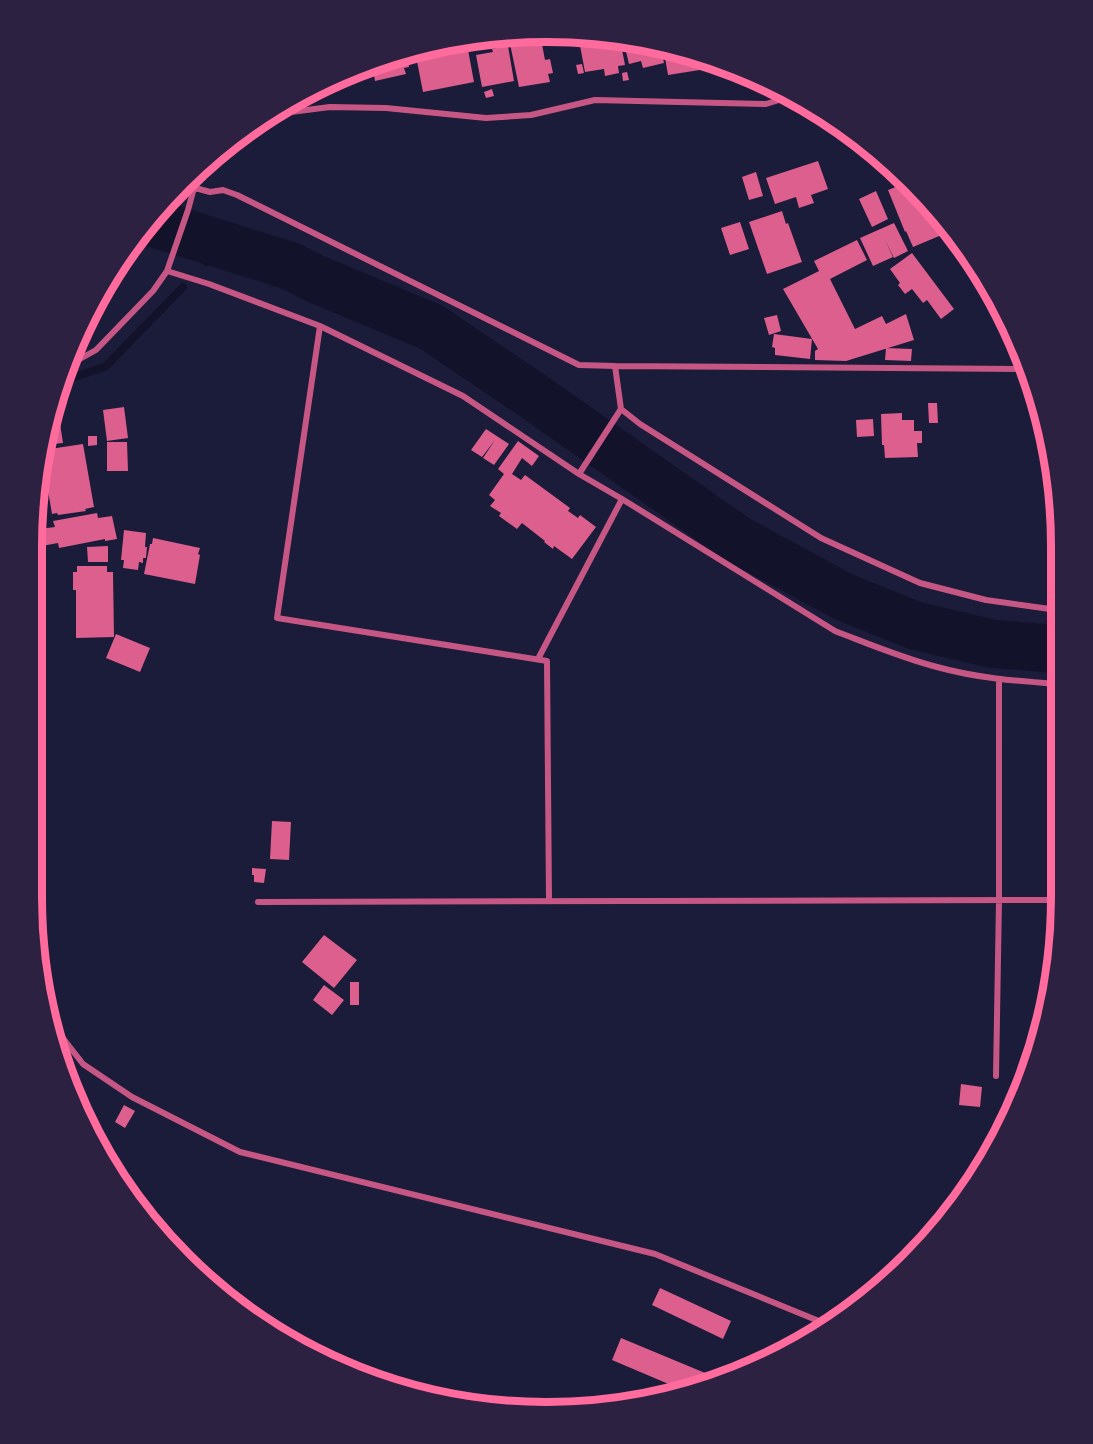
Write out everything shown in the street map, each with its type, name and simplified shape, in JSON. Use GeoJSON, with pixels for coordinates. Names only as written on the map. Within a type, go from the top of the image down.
{"type":"FeatureCollection","features":[{"type":"Feature","properties":{"kind":"street"},"geometry":{"type":"LineString","coordinates":[[291,112],[330,107],[386,108],[486,118],[531,115],[595,100],[766,104],[780,99]]}},
{"type":"Feature","properties":{"kind":"street"},"geometry":{"type":"LineString","coordinates":[[193,187],[210,192],[223,190],[237,195],[579,365],[1019,369]]}},
{"type":"Feature","properties":{"kind":"street"},"geometry":{"type":"LineString","coordinates":[[77,360],[96,350],[153,291],[167,271],[188,210],[191,189]]}},
{"type":"Feature","properties":{"kind":"street"},"geometry":{"type":"LineString","coordinates":[[167,271],[320,326],[463,396],[579,474],[835,631],[938,668],[999,680],[1051,684]]}},
{"type":"Feature","properties":{"kind":"street"},"geometry":{"type":"LineString","coordinates":[[320,326],[277,618],[547,661],[549,901]]}},
{"type":"Feature","properties":{"kind":"street"},"geometry":{"type":"LineString","coordinates":[[579,474],[621,410],[615,366]]}},
{"type":"Feature","properties":{"kind":"street"},"geometry":{"type":"LineString","coordinates":[[621,410],[821,538],[920,583],[986,600],[1051,609]]}},
{"type":"Feature","properties":{"kind":"street"},"geometry":{"type":"LineString","coordinates":[[538,659],[622,499]]}},
{"type":"Feature","properties":{"kind":"street"},"geometry":{"type":"LineString","coordinates":[[996,1076],[999,680]]}},
{"type":"Feature","properties":{"kind":"street"},"geometry":{"type":"LineString","coordinates":[[258,902],[1051,900]]}},
{"type":"Feature","properties":{"kind":"street"},"geometry":{"type":"LineString","coordinates":[[62,1037],[83,1064],[132,1097],[240,1152],[655,1254],[820,1321]]}},
{"type":"Feature","properties":{"kind":"building"},"geometry":{"type":"Polygon","coordinates":[[[542,42],[545,60],[550,59],[553,73],[548,74],[550,82],[519,87],[510,43],[542,42]]]}},
{"type":"Feature","properties":{"kind":"building"},"geometry":{"type":"Polygon","coordinates":[[[580,43],[622,48],[625,65],[618,66],[619,73],[605,76],[604,69],[585,72],[580,43]]]}},
{"type":"Feature","properties":{"kind":"building"},"geometry":{"type":"Polygon","coordinates":[[[508,46],[514,81],[482,87],[476,55],[508,46]]]}},
{"type":"Feature","properties":{"kind":"building"},"geometry":{"type":"Polygon","coordinates":[[[468,48],[474,82],[423,92],[417,59],[468,48]]]}},
{"type":"Feature","properties":{"kind":"building"},"geometry":{"type":"Polygon","coordinates":[[[625,48],[662,56],[664,63],[643,68],[641,61],[629,64],[625,48]]]}},
{"type":"Feature","properties":{"kind":"building"},"geometry":{"type":"Polygon","coordinates":[[[665,56],[706,68],[706,69],[668,75],[665,56]]]}},
{"type":"Feature","properties":{"kind":"building"},"geometry":{"type":"Polygon","coordinates":[[[408,61],[409,67],[404,68],[406,74],[375,81],[374,73],[408,61]]]}},
{"type":"Feature","properties":{"kind":"building"},"geometry":{"type":"Polygon","coordinates":[[[582,64],[584,73],[578,74],[576,65],[582,64]]]}},
{"type":"Feature","properties":{"kind":"building"},"geometry":{"type":"Polygon","coordinates":[[[627,72],[629,80],[623,81],[622,73],[627,72]]]}},
{"type":"Feature","properties":{"kind":"building"},"geometry":{"type":"Polygon","coordinates":[[[492,89],[494,96],[486,98],[484,92],[492,89]]]}},
{"type":"Feature","properties":{"kind":"building"},"geometry":{"type":"Polygon","coordinates":[[[818,161],[828,189],[811,195],[814,203],[799,208],[796,197],[775,204],[766,178],[818,161]]]}},
{"type":"Feature","properties":{"kind":"building"},"geometry":{"type":"Polygon","coordinates":[[[756,172],[763,196],[749,200],[742,177],[756,172]]]}},
{"type":"Feature","properties":{"kind":"building"},"geometry":{"type":"Polygon","coordinates":[[[899,186],[943,234],[913,247],[888,190],[899,186]]]}},
{"type":"Feature","properties":{"kind":"building"},"geometry":{"type":"Polygon","coordinates":[[[876,191],[888,219],[872,227],[859,199],[876,191]]]}},
{"type":"Feature","properties":{"kind":"building"},"geometry":{"type":"Polygon","coordinates":[[[782,211],[802,262],[767,274],[749,222],[782,211]]]}},
{"type":"Feature","properties":{"kind":"building"},"geometry":{"type":"Polygon","coordinates":[[[740,222],[749,249],[730,255],[721,228],[740,222]]]}},
{"type":"Feature","properties":{"kind":"building"},"geometry":{"type":"Polygon","coordinates":[[[894,223],[908,251],[894,258],[885,240],[893,257],[873,266],[860,238],[894,223]]]}},
{"type":"Feature","properties":{"kind":"building"},"geometry":{"type":"Polygon","coordinates":[[[857,240],[867,260],[830,279],[855,329],[882,316],[886,324],[906,314],[914,340],[846,361],[815,360],[815,351],[818,349],[783,289],[819,271],[814,261],[857,240]]]}},
{"type":"Feature","properties":{"kind":"building"},"geometry":{"type":"Polygon","coordinates":[[[912,253],[954,309],[941,319],[927,300],[923,303],[912,289],[905,294],[890,269],[912,253]]]}},
{"type":"Feature","properties":{"kind":"building"},"geometry":{"type":"Polygon","coordinates":[[[777,315],[781,331],[769,335],[764,318],[777,315]]]}},
{"type":"Feature","properties":{"kind":"building"},"geometry":{"type":"Polygon","coordinates":[[[774,334],[812,339],[810,359],[775,355],[775,348],[772,347],[774,334]]]}},
{"type":"Feature","properties":{"kind":"building"},"geometry":{"type":"Polygon","coordinates":[[[886,348],[912,349],[911,361],[885,360],[886,348]]]}},
{"type":"Feature","properties":{"kind":"building"},"geometry":{"type":"Polygon","coordinates":[[[928,403],[937,403],[938,423],[929,423],[928,403]]]}},
{"type":"Feature","properties":{"kind":"building"},"geometry":{"type":"Polygon","coordinates":[[[62,407],[63,416],[59,417],[63,443],[53,444],[59,416],[62,407]]]}},
{"type":"Feature","properties":{"kind":"building"},"geometry":{"type":"Polygon","coordinates":[[[124,407],[128,438],[107,441],[103,410],[124,407]]]}},
{"type":"Feature","properties":{"kind":"building"},"geometry":{"type":"Polygon","coordinates":[[[902,413],[902,420],[914,420],[914,431],[922,431],[922,443],[917,443],[918,457],[885,458],[884,445],[882,445],[881,414],[902,413]]]}},
{"type":"Feature","properties":{"kind":"building"},"geometry":{"type":"Polygon","coordinates":[[[873,419],[874,436],[857,437],[856,420],[873,419]]]}},
{"type":"Feature","properties":{"kind":"building"},"geometry":{"type":"Polygon","coordinates":[[[486,429],[509,444],[494,465],[483,458],[495,440],[482,457],[471,450],[486,429]]]}},
{"type":"Feature","properties":{"kind":"building"},"geometry":{"type":"Polygon","coordinates":[[[88,436],[97,436],[97,445],[88,446],[88,436]]]}},
{"type":"Feature","properties":{"kind":"building"},"geometry":{"type":"Polygon","coordinates":[[[518,441],[539,456],[532,466],[522,458],[512,474],[521,480],[525,475],[570,508],[568,511],[578,518],[580,515],[596,527],[572,559],[554,546],[553,549],[522,523],[517,529],[499,516],[501,513],[490,506],[495,500],[489,495],[504,474],[498,469],[518,441]]]}},
{"type":"Feature","properties":{"kind":"building"},"geometry":{"type":"Polygon","coordinates":[[[107,442],[127,442],[128,471],[107,471],[107,442]]]}},
{"type":"Feature","properties":{"kind":"building"},"geometry":{"type":"Polygon","coordinates":[[[83,444],[94,507],[85,509],[86,511],[52,514],[46,480],[52,449],[83,444]]]}},
{"type":"Feature","properties":{"kind":"building"},"geometry":{"type":"Polygon","coordinates":[[[97,513],[98,518],[112,516],[117,539],[105,541],[105,539],[59,548],[58,543],[42,546],[43,529],[55,527],[53,521],[97,513]]]}},
{"type":"Feature","properties":{"kind":"building"},"geometry":{"type":"Polygon","coordinates":[[[124,530],[146,533],[146,558],[143,558],[143,563],[139,562],[138,570],[123,568],[124,560],[121,560],[124,530]]]}},
{"type":"Feature","properties":{"kind":"building"},"geometry":{"type":"Polygon","coordinates":[[[153,538],[200,548],[195,584],[144,574],[153,538]]]}},
{"type":"Feature","properties":{"kind":"building"},"geometry":{"type":"Polygon","coordinates":[[[108,546],[108,562],[88,562],[87,547],[108,546]]]}},
{"type":"Feature","properties":{"kind":"building"},"geometry":{"type":"Polygon","coordinates":[[[77,566],[107,566],[107,572],[113,572],[114,637],[76,638],[76,590],[73,590],[73,572],[77,572],[77,566]]]}},
{"type":"Feature","properties":{"kind":"building"},"geometry":{"type":"Polygon","coordinates":[[[116,634],[150,648],[140,672],[106,658],[116,634]]]}},
{"type":"Feature","properties":{"kind":"building"},"geometry":{"type":"Polygon","coordinates":[[[272,821],[291,822],[289,860],[270,859],[272,821]]]}},
{"type":"Feature","properties":{"kind":"building"},"geometry":{"type":"Polygon","coordinates":[[[252,868],[266,869],[264,883],[254,882],[252,868]]]}},
{"type":"Feature","properties":{"kind":"building"},"geometry":{"type":"Polygon","coordinates":[[[324,935],[357,960],[334,988],[302,962],[324,935]]]}},
{"type":"Feature","properties":{"kind":"building"},"geometry":{"type":"Polygon","coordinates":[[[350,982],[359,982],[359,1005],[350,1005],[350,982]]]}},
{"type":"Feature","properties":{"kind":"building"},"geometry":{"type":"Polygon","coordinates":[[[324,985],[344,1000],[332,1015],[313,1000],[324,985]]]}},
{"type":"Feature","properties":{"kind":"building"},"geometry":{"type":"Polygon","coordinates":[[[961,1084],[982,1087],[980,1107],[959,1105],[961,1084]]]}},
{"type":"Feature","properties":{"kind":"building"},"geometry":{"type":"Polygon","coordinates":[[[124,1105],[135,1111],[125,1128],[115,1122],[124,1105]]]}},
{"type":"Feature","properties":{"kind":"building"},"geometry":{"type":"Polygon","coordinates":[[[660,1288],[731,1321],[723,1339],[652,1305],[660,1288]]]}},
{"type":"Feature","properties":{"kind":"building"},"geometry":{"type":"Polygon","coordinates":[[[621,1338],[710,1375],[673,1386],[612,1360],[621,1338]]]}},
{"type":"Feature","properties":{"kind":"waterway"},"geometry":{"type":"LineString","coordinates":[[158,225],[290,266],[431,327],[737,539],[844,597],[916,626],[994,644],[1051,649]]}},
{"type":"Feature","properties":{"kind":"waterway"},"geometry":{"type":"LineString","coordinates":[[207,262],[223,244]]}},
{"type":"Feature","properties":{"kind":"waterway"},"geometry":{"type":"LineString","coordinates":[[71,378],[105,367],[183,287]]}}]}
